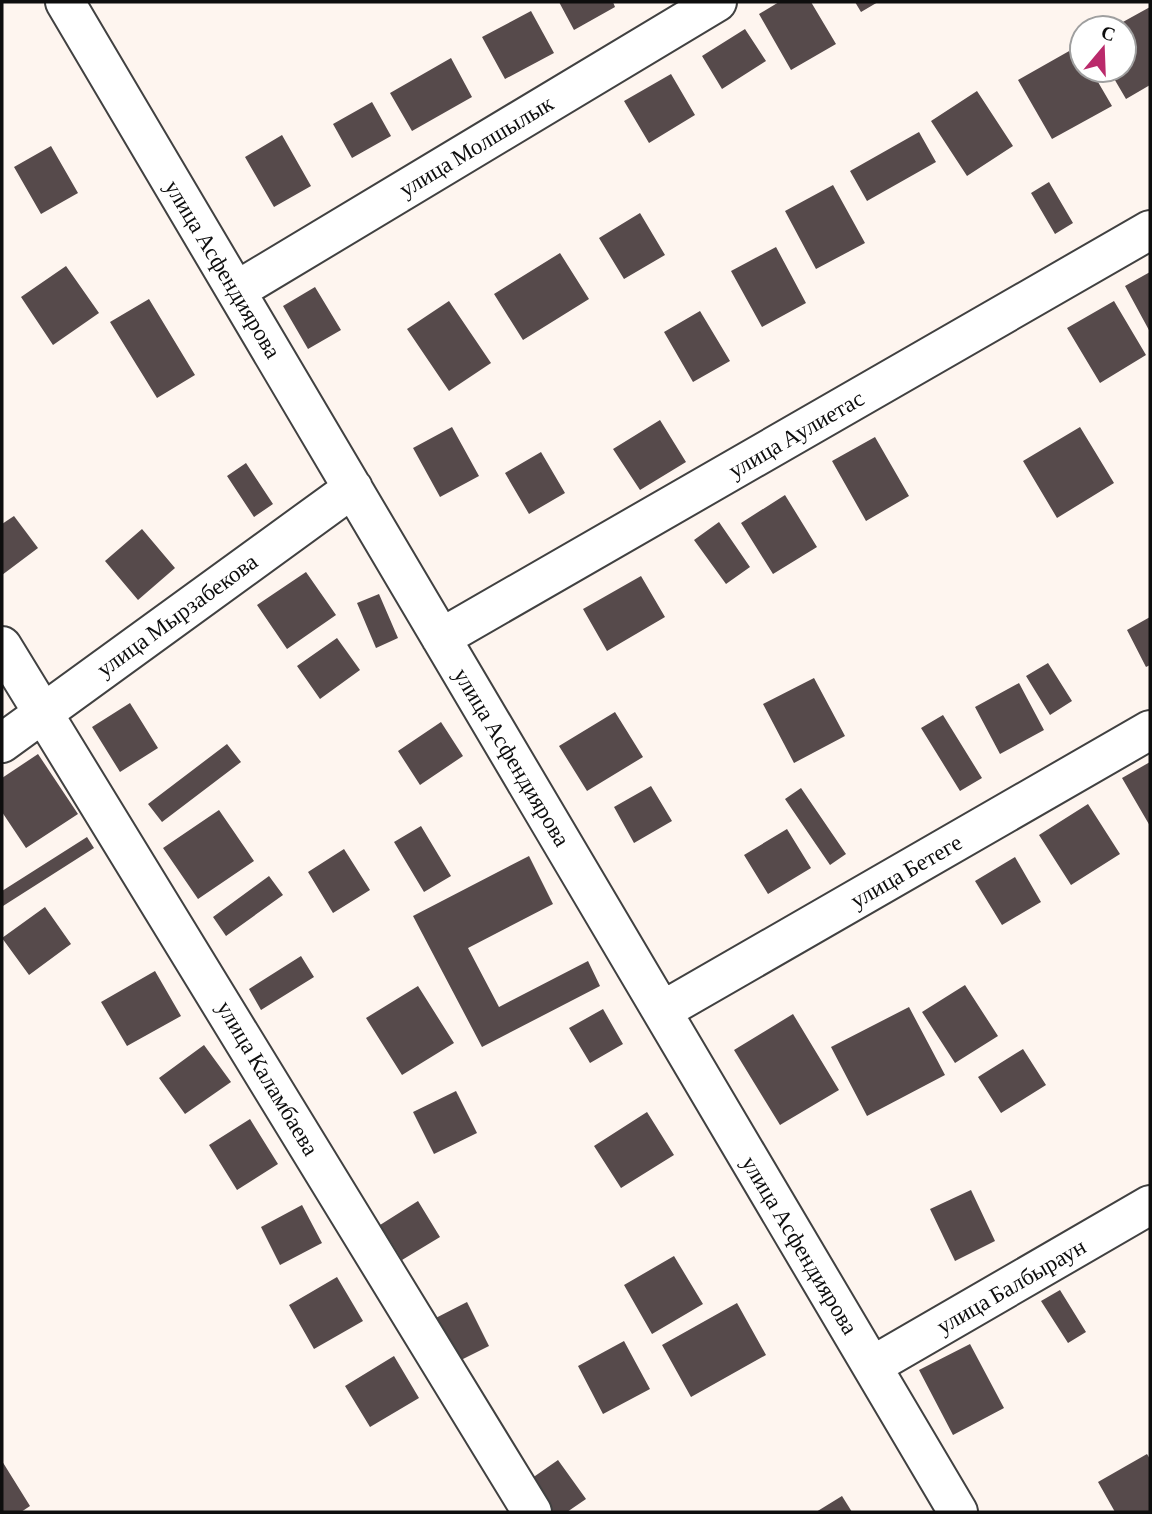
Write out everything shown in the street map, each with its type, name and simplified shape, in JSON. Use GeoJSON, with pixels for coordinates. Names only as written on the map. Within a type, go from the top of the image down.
{"type":"FeatureCollection","features":[{"type":"Feature","properties":{"kind":"street","name":"улица Асфендиярова"},"geometry":{"type":"LineString","coordinates":[[65,2],[958,1512]]}},
{"type":"Feature","properties":{"kind":"street","name":"улица Молшылык"},"geometry":{"type":"LineString","coordinates":[[236,291],[716,2]]}},
{"type":"Feature","properties":{"kind":"street","name":"улица Аулиетас"},"geometry":{"type":"LineString","coordinates":[[441,638],[1150,230]]}},
{"type":"Feature","properties":{"kind":"street","name":"улица Мырзабекова"},"geometry":{"type":"LineString","coordinates":[[2,743],[42,711],[353,488]]}},
{"type":"Feature","properties":{"kind":"street","name":"улица Каламбаева"},"geometry":{"type":"LineString","coordinates":[[2,646],[532,1512]]}},
{"type":"Feature","properties":{"kind":"street","name":"улица Бетеге"},"geometry":{"type":"LineString","coordinates":[[662,1011],[1150,730]]}},
{"type":"Feature","properties":{"kind":"street","name":"улица Балбыраун"},"geometry":{"type":"LineString","coordinates":[[872,1366],[1150,1205]]}},
{"type":"Feature","properties":{"kind":"building"},"geometry":{"type":"Polygon","coordinates":[[[559,2],[613,2],[615,7],[574,30],[559,2]]]}},
{"type":"Feature","properties":{"kind":"building"},"geometry":{"type":"Polygon","coordinates":[[[779,2],[811,2],[836,44],[791,70],[759,14],[779,2]]]}},
{"type":"Feature","properties":{"kind":"building"},"geometry":{"type":"Polygon","coordinates":[[[855,2],[878,2],[861,12],[855,2]]]}},
{"type":"Feature","properties":{"kind":"building"},"geometry":{"type":"Polygon","coordinates":[[[1150,7],[1150,85],[1126,99],[1117,84],[1138,84],[1137,14],[1150,7]]]}},
{"type":"Feature","properties":{"kind":"building"},"geometry":{"type":"Polygon","coordinates":[[[531,11],[554,53],[505,79],[482,37],[531,11]]]}},
{"type":"Feature","properties":{"kind":"building"},"geometry":{"type":"Polygon","coordinates":[[[745,29],[766,61],[722,89],[702,56],[745,29]]]}},
{"type":"Feature","properties":{"kind":"building"},"geometry":{"type":"Polygon","coordinates":[[[1068,52],[1068,84],[1099,84],[1112,106],[1052,139],[1018,80],[1068,52]]]}},
{"type":"Feature","properties":{"kind":"building"},"geometry":{"type":"Polygon","coordinates":[[[451,58],[472,97],[412,131],[390,93],[451,58]]]}},
{"type":"Feature","properties":{"kind":"building"},"geometry":{"type":"Polygon","coordinates":[[[671,74],[695,115],[649,143],[624,101],[671,74]]]}},
{"type":"Feature","properties":{"kind":"building"},"geometry":{"type":"Polygon","coordinates":[[[977,91],[1013,146],[967,176],[931,121],[977,91]]]}},
{"type":"Feature","properties":{"kind":"building"},"geometry":{"type":"Polygon","coordinates":[[[372,102],[391,136],[352,158],[333,124],[372,102]]]}},
{"type":"Feature","properties":{"kind":"building"},"geometry":{"type":"Polygon","coordinates":[[[919,132],[936,162],[867,201],[850,171],[919,132]]]}},
{"type":"Feature","properties":{"kind":"building"},"geometry":{"type":"Polygon","coordinates":[[[282,135],[311,186],[274,207],[245,157],[282,135]]]}},
{"type":"Feature","properties":{"kind":"building"},"geometry":{"type":"Polygon","coordinates":[[[51,146],[78,193],[41,214],[14,167],[51,146]]]}},
{"type":"Feature","properties":{"kind":"building"},"geometry":{"type":"Polygon","coordinates":[[[1049,182],[1073,223],[1055,234],[1031,193],[1049,182]]]}},
{"type":"Feature","properties":{"kind":"building"},"geometry":{"type":"Polygon","coordinates":[[[833,185],[865,243],[816,269],[785,211],[833,185]]]}},
{"type":"Feature","properties":{"kind":"building"},"geometry":{"type":"Polygon","coordinates":[[[640,213],[665,255],[624,279],[599,238],[640,213]]]}},
{"type":"Feature","properties":{"kind":"building"},"geometry":{"type":"Polygon","coordinates":[[[776,247],[806,303],[762,327],[731,271],[776,247]]]}},
{"type":"Feature","properties":{"kind":"building"},"geometry":{"type":"Polygon","coordinates":[[[560,253],[589,299],[523,340],[494,294],[560,253]]]}},
{"type":"Feature","properties":{"kind":"building"},"geometry":{"type":"Polygon","coordinates":[[[66,266],[99,313],[53,345],[21,297],[66,266]]]}},
{"type":"Feature","properties":{"kind":"building"},"geometry":{"type":"Polygon","coordinates":[[[1150,272],[1150,332],[1125,286],[1150,272]]]}},
{"type":"Feature","properties":{"kind":"building"},"geometry":{"type":"Polygon","coordinates":[[[315,287],[341,330],[308,349],[283,306],[315,287]]]}},
{"type":"Feature","properties":{"kind":"building"},"geometry":{"type":"Polygon","coordinates":[[[149,299],[195,375],[157,398],[110,322],[149,299]]]}},
{"type":"Feature","properties":{"kind":"building"},"geometry":{"type":"Polygon","coordinates":[[[449,301],[491,363],[449,391],[407,329],[449,301]]]}},
{"type":"Feature","properties":{"kind":"building"},"geometry":{"type":"Polygon","coordinates":[[[1114,301],[1146,355],[1100,383],[1067,328],[1114,301]]]}},
{"type":"Feature","properties":{"kind":"building"},"geometry":{"type":"Polygon","coordinates":[[[700,311],[730,361],[693,382],[664,332],[700,311]]]}},
{"type":"Feature","properties":{"kind":"building"},"geometry":{"type":"Polygon","coordinates":[[[660,420],[686,462],[640,490],[613,449],[660,420]]]}},
{"type":"Feature","properties":{"kind":"building"},"geometry":{"type":"Polygon","coordinates":[[[452,427],[479,476],[440,497],[413,448],[452,427]]]}},
{"type":"Feature","properties":{"kind":"building"},"geometry":{"type":"Polygon","coordinates":[[[1080,427],[1114,483],[1057,518],[1023,461],[1080,427]]]}},
{"type":"Feature","properties":{"kind":"building"},"geometry":{"type":"Polygon","coordinates":[[[875,437],[909,496],[866,521],[832,461],[875,437]]]}},
{"type":"Feature","properties":{"kind":"building"},"geometry":{"type":"Polygon","coordinates":[[[541,452],[565,493],[529,514],[505,473],[541,452]]]}},
{"type":"Feature","properties":{"kind":"building"},"geometry":{"type":"Polygon","coordinates":[[[246,463],[273,504],[254,517],[227,476],[246,463]]]}},
{"type":"Feature","properties":{"kind":"building"},"geometry":{"type":"Polygon","coordinates":[[[785,495],[817,547],[773,574],[741,523],[785,495]]]}},
{"type":"Feature","properties":{"kind":"building"},"geometry":{"type":"Polygon","coordinates":[[[14,516],[38,548],[2,575],[2,524],[14,516]]]}},
{"type":"Feature","properties":{"kind":"building"},"geometry":{"type":"Polygon","coordinates":[[[719,522],[750,567],[726,584],[694,540],[719,522]]]}},
{"type":"Feature","properties":{"kind":"building"},"geometry":{"type":"Polygon","coordinates":[[[142,529],[175,568],[138,600],[105,561],[142,529]]]}},
{"type":"Feature","properties":{"kind":"building"},"geometry":{"type":"Polygon","coordinates":[[[306,572],[336,615],[287,649],[257,605],[306,572]]]}},
{"type":"Feature","properties":{"kind":"building"},"geometry":{"type":"Polygon","coordinates":[[[641,576],[665,617],[607,651],[583,609],[641,576]]]}},
{"type":"Feature","properties":{"kind":"building"},"geometry":{"type":"Polygon","coordinates":[[[379,594],[398,638],[376,648],[357,603],[379,594]]]}},
{"type":"Feature","properties":{"kind":"building"},"geometry":{"type":"Polygon","coordinates":[[[1150,617],[1150,665],[1146,667],[1127,630],[1150,617]]]}},
{"type":"Feature","properties":{"kind":"building"},"geometry":{"type":"Polygon","coordinates":[[[337,638],[360,670],[320,699],[297,666],[337,638]]]}},
{"type":"Feature","properties":{"kind":"building"},"geometry":{"type":"Polygon","coordinates":[[[1048,663],[1072,701],[1050,715],[1026,676],[1048,663]]]}},
{"type":"Feature","properties":{"kind":"building"},"geometry":{"type":"Polygon","coordinates":[[[814,678],[845,736],[794,763],[763,704],[814,678]]]}},
{"type":"Feature","properties":{"kind":"building"},"geometry":{"type":"Polygon","coordinates":[[[1019,683],[1044,730],[1000,754],[975,707],[1019,683]]]}},
{"type":"Feature","properties":{"kind":"building"},"geometry":{"type":"Polygon","coordinates":[[[130,703],[158,748],[120,772],[92,727],[130,703]]]}},
{"type":"Feature","properties":{"kind":"building"},"geometry":{"type":"Polygon","coordinates":[[[615,712],[643,757],[587,791],[559,746],[615,712]]]}},
{"type":"Feature","properties":{"kind":"building"},"geometry":{"type":"Polygon","coordinates":[[[943,715],[982,778],[960,791],[921,728],[943,715]]]}},
{"type":"Feature","properties":{"kind":"building"},"geometry":{"type":"Polygon","coordinates":[[[441,722],[463,756],[420,785],[398,751],[441,722]]]}},
{"type":"Feature","properties":{"kind":"building"},"geometry":{"type":"Polygon","coordinates":[[[227,744],[241,762],[162,822],[148,804],[227,744]]]}},
{"type":"Feature","properties":{"kind":"building"},"geometry":{"type":"Polygon","coordinates":[[[38,754],[78,814],[26,848],[2,812],[2,778],[38,754]]]}},
{"type":"Feature","properties":{"kind":"building"},"geometry":{"type":"Polygon","coordinates":[[[1150,762],[1150,826],[1122,778],[1150,762]]]}},
{"type":"Feature","properties":{"kind":"building"},"geometry":{"type":"Polygon","coordinates":[[[651,786],[672,821],[634,843],[614,807],[651,786]]]}},
{"type":"Feature","properties":{"kind":"building"},"geometry":{"type":"Polygon","coordinates":[[[801,788],[846,854],[830,865],[785,799],[801,788]]]}},
{"type":"Feature","properties":{"kind":"building"},"geometry":{"type":"Polygon","coordinates":[[[1088,804],[1120,854],[1071,885],[1039,835],[1088,804]]]}},
{"type":"Feature","properties":{"kind":"building"},"geometry":{"type":"Polygon","coordinates":[[[219,810],[254,861],[198,899],[163,848],[219,810]]]}},
{"type":"Feature","properties":{"kind":"building"},"geometry":{"type":"Polygon","coordinates":[[[421,826],[451,876],[424,892],[394,842],[421,826]]]}},
{"type":"Feature","properties":{"kind":"building"},"geometry":{"type":"Polygon","coordinates":[[[787,829],[811,868],[768,894],[744,855],[787,829]]]}},
{"type":"Feature","properties":{"kind":"building"},"geometry":{"type":"Polygon","coordinates":[[[87,837],[94,848],[3,906],[2,891],[87,837]]]}},
{"type":"Feature","properties":{"kind":"building"},"geometry":{"type":"Polygon","coordinates":[[[344,849],[370,890],[333,913],[308,872],[344,849]]]}},
{"type":"Feature","properties":{"kind":"building"},"geometry":{"type":"Polygon","coordinates":[[[529,856],[553,904],[468,948],[499,1007],[588,961],[600,986],[482,1047],[413,916],[529,856]]]}},
{"type":"Feature","properties":{"kind":"building"},"geometry":{"type":"Polygon","coordinates":[[[1015,857],[1041,902],[1002,925],[975,881],[1015,857]]]}},
{"type":"Feature","properties":{"kind":"building"},"geometry":{"type":"Polygon","coordinates":[[[269,876],[283,895],[226,936],[213,917],[269,876]]]}},
{"type":"Feature","properties":{"kind":"building"},"geometry":{"type":"Polygon","coordinates":[[[45,907],[71,944],[29,975],[2,938],[45,907]]]}},
{"type":"Feature","properties":{"kind":"building"},"geometry":{"type":"Polygon","coordinates":[[[301,956],[314,977],[261,1010],[249,989],[301,956]]]}},
{"type":"Feature","properties":{"kind":"building"},"geometry":{"type":"Polygon","coordinates":[[[155,971],[181,1016],[127,1046],[101,1002],[155,971]]]}},
{"type":"Feature","properties":{"kind":"building"},"geometry":{"type":"Polygon","coordinates":[[[965,985],[998,1036],[955,1063],[922,1012],[965,985]]]}},
{"type":"Feature","properties":{"kind":"building"},"geometry":{"type":"Polygon","coordinates":[[[418,986],[454,1043],[402,1075],[366,1018],[418,986]]]}},
{"type":"Feature","properties":{"kind":"building"},"geometry":{"type":"Polygon","coordinates":[[[909,1007],[945,1075],[867,1116],[831,1047],[909,1007]]]}},
{"type":"Feature","properties":{"kind":"building"},"geometry":{"type":"Polygon","coordinates":[[[603,1009],[623,1044],[590,1063],[569,1028],[603,1009]]]}},
{"type":"Feature","properties":{"kind":"building"},"geometry":{"type":"Polygon","coordinates":[[[793,1014],[839,1090],[780,1125],[734,1050],[793,1014]]]}},
{"type":"Feature","properties":{"kind":"building"},"geometry":{"type":"Polygon","coordinates":[[[204,1045],[231,1082],[185,1114],[159,1078],[204,1045]]]}},
{"type":"Feature","properties":{"kind":"building"},"geometry":{"type":"Polygon","coordinates":[[[1023,1049],[1046,1085],[1001,1113],[978,1077],[1023,1049]]]}},
{"type":"Feature","properties":{"kind":"building"},"geometry":{"type":"Polygon","coordinates":[[[456,1091],[477,1133],[434,1154],[413,1112],[456,1091]]]}},
{"type":"Feature","properties":{"kind":"building"},"geometry":{"type":"Polygon","coordinates":[[[647,1112],[674,1155],[621,1188],[594,1146],[647,1112]]]}},
{"type":"Feature","properties":{"kind":"building"},"geometry":{"type":"Polygon","coordinates":[[[250,1119],[278,1164],[237,1190],[209,1145],[250,1119]]]}},
{"type":"Feature","properties":{"kind":"building"},"geometry":{"type":"Polygon","coordinates":[[[971,1190],[995,1241],[955,1261],[930,1209],[971,1190]]]}},
{"type":"Feature","properties":{"kind":"building"},"geometry":{"type":"Polygon","coordinates":[[[418,1201],[440,1237],[402,1260],[380,1225],[418,1201]]]}},
{"type":"Feature","properties":{"kind":"building"},"geometry":{"type":"Polygon","coordinates":[[[302,1205],[322,1243],[280,1265],[261,1227],[302,1205]]]}},
{"type":"Feature","properties":{"kind":"building"},"geometry":{"type":"Polygon","coordinates":[[[674,1256],[703,1304],[652,1334],[624,1285],[674,1256]]]}},
{"type":"Feature","properties":{"kind":"building"},"geometry":{"type":"Polygon","coordinates":[[[337,1277],[363,1321],[314,1349],[289,1305],[337,1277]]]}},
{"type":"Feature","properties":{"kind":"building"},"geometry":{"type":"Polygon","coordinates":[[[1060,1290],[1086,1332],[1068,1343],[1041,1301],[1060,1290]]]}},
{"type":"Feature","properties":{"kind":"building"},"geometry":{"type":"Polygon","coordinates":[[[467,1302],[489,1346],[447,1367],[426,1323],[467,1302]]]}},
{"type":"Feature","properties":{"kind":"building"},"geometry":{"type":"Polygon","coordinates":[[[737,1303],[766,1355],[691,1397],[662,1345],[737,1303]]]}},
{"type":"Feature","properties":{"kind":"building"},"geometry":{"type":"Polygon","coordinates":[[[624,1341],[650,1389],[603,1414],[578,1366],[624,1341]]]}},
{"type":"Feature","properties":{"kind":"building"},"geometry":{"type":"Polygon","coordinates":[[[970,1344],[1004,1408],[953,1435],[919,1370],[970,1344]]]}},
{"type":"Feature","properties":{"kind":"building"},"geometry":{"type":"Polygon","coordinates":[[[394,1356],[419,1398],[370,1427],[345,1386],[394,1356]]]}},
{"type":"Feature","properties":{"kind":"building"},"geometry":{"type":"Polygon","coordinates":[[[1147,1454],[1150,1459],[1150,1512],[1115,1512],[1098,1482],[1147,1454]]]}},
{"type":"Feature","properties":{"kind":"building"},"geometry":{"type":"Polygon","coordinates":[[[558,1460],[586,1499],[567,1512],[546,1512],[525,1483],[558,1460]]]}},
{"type":"Feature","properties":{"kind":"building"},"geometry":{"type":"Polygon","coordinates":[[[2,1461],[30,1506],[21,1512],[2,1512],[2,1461]]]}},
{"type":"Feature","properties":{"kind":"building"},"geometry":{"type":"Polygon","coordinates":[[[842,1496],[852,1512],[816,1512],[842,1496]]]}}]}
